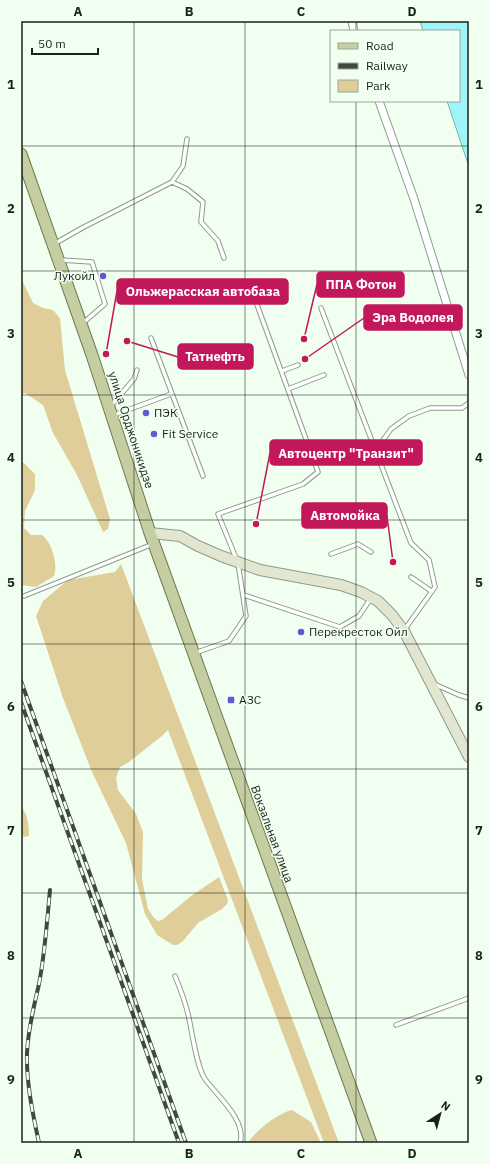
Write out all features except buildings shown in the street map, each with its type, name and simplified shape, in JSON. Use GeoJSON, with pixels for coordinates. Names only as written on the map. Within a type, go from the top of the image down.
{"type":"FeatureCollection","features":[{"type":"Feature","properties":{"kind":"main road","name":"улица Орджоникидзе"},"geometry":{"type":"LineString","coordinates":[[21,154],[82,324],[150,533]]}},
{"type":"Feature","properties":{"kind":"main road","name":"Вокзальная улица"},"geometry":{"type":"LineString","coordinates":[[150,533],[371,1143]]}},
{"type":"Feature","properties":{"kind":"street"},"geometry":{"type":"LineString","coordinates":[[379,102],[414,199],[469,375]]}},
{"type":"Feature","properties":{"kind":"street"},"geometry":{"type":"LineString","coordinates":[[150,533],[180,536],[198,546],[238,563],[260,570],[341,585],[362,592],[378,601],[392,615],[404,631],[469,757]]}},
{"type":"Feature","properties":{"kind":"lane"},"geometry":{"type":"LineString","coordinates":[[54,244],[172,182],[183,166],[187,139]]}},
{"type":"Feature","properties":{"kind":"lane"},"geometry":{"type":"LineString","coordinates":[[172,182],[187,189],[203,202],[201,222],[218,241],[224,258]]}},
{"type":"Feature","properties":{"kind":"lane"},"geometry":{"type":"LineString","coordinates":[[59,260],[92,262],[105,304],[82,324]]}},
{"type":"Feature","properties":{"kind":"lane"},"geometry":{"type":"LineString","coordinates":[[194,653],[229,641],[246,616],[238,563],[218,514],[303,484],[318,472],[252,291]]}},
{"type":"Feature","properties":{"kind":"lane"},"geometry":{"type":"LineString","coordinates":[[321,308],[411,543],[429,560],[435,587],[404,631]]}},
{"type":"Feature","properties":{"kind":"lane"},"geometry":{"type":"LineString","coordinates":[[151,338],[203,476]]}},
{"type":"Feature","properties":{"kind":"lane"},"geometry":{"type":"LineString","coordinates":[[282,371],[298,365]]}},
{"type":"Feature","properties":{"kind":"lane"},"geometry":{"type":"LineString","coordinates":[[111,412],[134,379],[137,370]]}},
{"type":"Feature","properties":{"kind":"lane"},"geometry":{"type":"LineString","coordinates":[[288,389],[324,375]]}},
{"type":"Feature","properties":{"kind":"lane"},"geometry":{"type":"LineString","coordinates":[[111,412],[171,394]]}},
{"type":"Feature","properties":{"kind":"lane"},"geometry":{"type":"LineString","coordinates":[[376,450],[391,429],[410,416],[430,408],[462,408],[469,403]]}},
{"type":"Feature","properties":{"kind":"lane"},"geometry":{"type":"LineString","coordinates":[[24,596],[154,544]]}},
{"type":"Feature","properties":{"kind":"lane"},"geometry":{"type":"LineString","coordinates":[[331,554],[358,544],[371,552]]}},
{"type":"Feature","properties":{"kind":"lane"},"geometry":{"type":"LineString","coordinates":[[411,577],[432,591]]}},
{"type":"Feature","properties":{"kind":"lane"},"geometry":{"type":"LineString","coordinates":[[244,595],[340,627],[359,616],[371,597]]}},
{"type":"Feature","properties":{"kind":"lane"},"geometry":{"type":"LineString","coordinates":[[431,683],[469,698]]}},
{"type":"Feature","properties":{"kind":"lane"},"geometry":{"type":"LineString","coordinates":[[175,976],[188,1012],[198,1060],[204,1077],[237,1120],[241,1130],[242,1138],[240,1143]]}},
{"type":"Feature","properties":{"kind":"lane"},"geometry":{"type":"LineString","coordinates":[[396,1025],[469,998]]}},
{"type":"Feature","properties":{"kind":"green space"},"geometry":{"type":"Polygon","coordinates":[[[21,278],[33,303],[43,308],[53,310],[60,318],[65,370],[110,519],[108,529],[103,532],[77,475],[53,433],[43,405],[25,393],[21,394],[21,278]]]}},
{"type":"Feature","properties":{"kind":"green space"},"geometry":{"type":"Polygon","coordinates":[[[21,462],[35,474],[35,490],[25,511],[24,528],[31,535],[42,535],[46,538],[55,560],[54,576],[36,587],[21,585],[21,462]]]}},
{"type":"Feature","properties":{"kind":"green space"},"geometry":{"type":"Polygon","coordinates":[[[121,564],[339,1143],[324,1143],[168,730],[129,762],[120,767],[116,778],[118,790],[136,814],[143,832],[142,879],[148,909],[154,918],[158,921],[162,920],[191,896],[219,877],[228,900],[227,904],[222,909],[198,923],[183,941],[177,945],[173,945],[157,935],[145,914],[126,843],[92,772],[63,698],[36,616],[43,601],[68,580],[115,572],[121,564]]]}},
{"type":"Feature","properties":{"kind":"green space"},"geometry":{"type":"Polygon","coordinates":[[[21,806],[27,817],[29,828],[29,836],[24,837],[21,834],[21,806]]]}},
{"type":"Feature","properties":{"kind":"green space"},"geometry":{"type":"Polygon","coordinates":[[[292,1110],[311,1122],[321,1143],[248,1143],[251,1138],[267,1123],[292,1110]]]}},
{"type":"Feature","properties":{"kind":"water"},"geometry":{"type":"Polygon","coordinates":[[[420,21],[469,21],[469,167],[447,102],[460,102],[460,30],[423,30],[420,21]]]}},
{"type":"Feature","properties":{"kind":"railway"},"geometry":{"type":"LineString","coordinates":[[21,681],[186,1143]]}},
{"type":"Feature","properties":{"kind":"railway"},"geometry":{"type":"LineString","coordinates":[[21,702],[179,1143]]}},
{"type":"Feature","properties":{"kind":"railway"},"geometry":{"type":"LineString","coordinates":[[39,1143],[32,1110],[27,1053],[30,1026],[43,961],[50,890]]}},
{"type":"Feature","properties":{"kind":"place","name":"Лукойл"},"geometry":{"type":"Point","coordinates":[103,276]}},
{"type":"Feature","properties":{"kind":"place","name":"ППА Фотон"},"geometry":{"type":"Point","coordinates":[304,339]}},
{"type":"Feature","properties":{"kind":"place","name":"Татнефть"},"geometry":{"type":"Point","coordinates":[127,341]}},
{"type":"Feature","properties":{"kind":"place","name":"Ольжерасская автобаза"},"geometry":{"type":"Point","coordinates":[106,354]}},
{"type":"Feature","properties":{"kind":"place","name":"Эра Водолея"},"geometry":{"type":"Point","coordinates":[305,359]}},
{"type":"Feature","properties":{"kind":"place","name":"ПЭК"},"geometry":{"type":"Point","coordinates":[146,413]}},
{"type":"Feature","properties":{"kind":"place","name":"Fit Service"},"geometry":{"type":"Point","coordinates":[154,434]}},
{"type":"Feature","properties":{"kind":"place","name":"Автоцентр \"Транзит\""},"geometry":{"type":"Point","coordinates":[256,524]}},
{"type":"Feature","properties":{"kind":"place","name":"Автомойка"},"geometry":{"type":"Point","coordinates":[393,562]}},
{"type":"Feature","properties":{"kind":"place","name":"Перекресток Ойл"},"geometry":{"type":"Point","coordinates":[301,632]}},
{"type":"Feature","properties":{"kind":"place","name":"АЗС"},"geometry":{"type":"Point","coordinates":[231,700]}}]}
